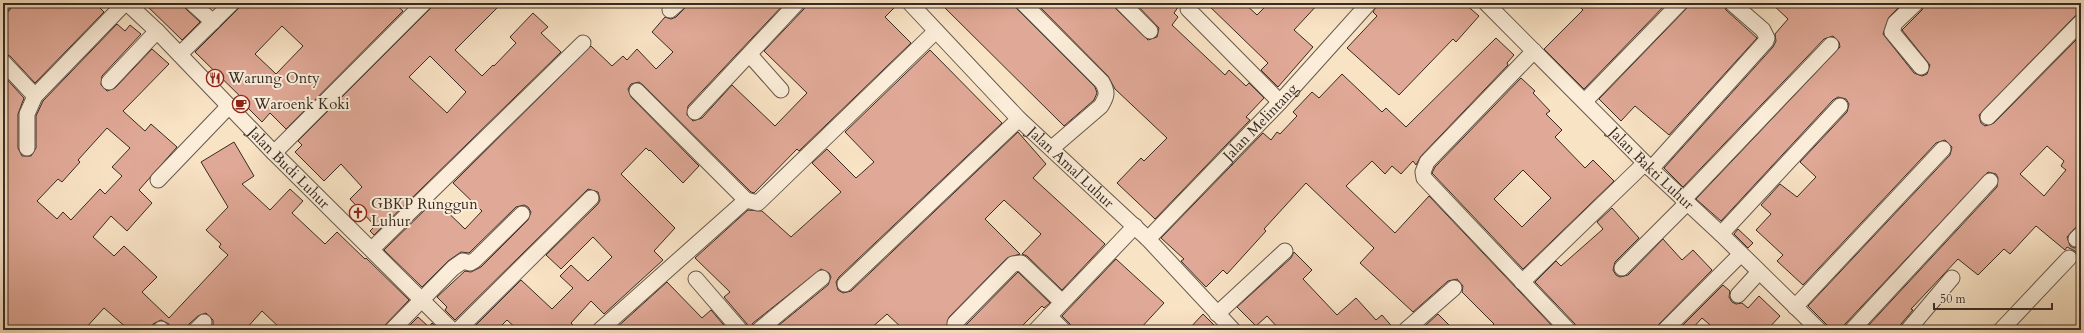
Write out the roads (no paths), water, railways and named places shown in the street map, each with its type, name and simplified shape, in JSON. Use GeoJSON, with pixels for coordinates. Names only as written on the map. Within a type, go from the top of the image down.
{"type":"FeatureCollection","features":[{"type":"Feature","properties":{"kind":"street","name":"Jalan Budi Luhur"},"geometry":{"type":"LineString","coordinates":[[126,3],[158,31],[274,153],[452,330]]}},
{"type":"Feature","properties":{"kind":"street"},"geometry":{"type":"LineString","coordinates":[[27,148],[27,114],[35,96],[126,3]]}},
{"type":"Feature","properties":{"kind":"street"},"geometry":{"type":"LineString","coordinates":[[192,3],[213,22]]}},
{"type":"Feature","properties":{"kind":"street"},"geometry":{"type":"LineString","coordinates":[[180,54],[232,3]]}},
{"type":"Feature","properties":{"kind":"street"},"geometry":{"type":"LineString","coordinates":[[274,153],[424,3]]}},
{"type":"Feature","properties":{"kind":"street"},"geometry":{"type":"LineString","coordinates":[[695,112],[750,55],[797,3]]}},
{"type":"Feature","properties":{"kind":"street","name":"Jalan Amal Luhur"},"geometry":{"type":"LineString","coordinates":[[910,3],[1019,119],[1052,148],[1148,239],[1232,330]]}},
{"type":"Feature","properties":{"kind":"street"},"geometry":{"type":"LineString","coordinates":[[1023,3],[1102,82],[1107,90],[1106,98],[1101,106],[1052,148]]}},
{"type":"Feature","properties":{"kind":"street"},"geometry":{"type":"LineString","coordinates":[[1122,3],[1150,31]]}},
{"type":"Feature","properties":{"kind":"street","name":"Jalan Melintang"},"geometry":{"type":"LineString","coordinates":[[1148,239],[1280,102],[1369,3]]}},
{"type":"Feature","properties":{"kind":"street","name":"Jalan Bakti Luhur"},"geometry":{"type":"LineString","coordinates":[[1486,3],[1648,166],[1721,234],[1819,330]]}},
{"type":"Feature","properties":{"kind":"street"},"geometry":{"type":"LineString","coordinates":[[1585,101],[1680,3]]}},
{"type":"Feature","properties":{"kind":"street"},"geometry":{"type":"LineString","coordinates":[[1522,282],[1648,166],[1766,41],[1767,38],[1763,30],[1732,3]]}},
{"type":"Feature","properties":{"kind":"street"},"geometry":{"type":"LineString","coordinates":[[1916,3],[1895,22],[1892,32],[1921,68]]}},
{"type":"Feature","properties":{"kind":"street"},"geometry":{"type":"LineString","coordinates":[[1188,9],[1280,102]]}},
{"type":"Feature","properties":{"kind":"street"},"geometry":{"type":"LineString","coordinates":[[1988,117],[2081,22]]}},
{"type":"Feature","properties":{"kind":"street"},"geometry":{"type":"LineString","coordinates":[[109,82],[158,31]]}},
{"type":"Feature","properties":{"kind":"street"},"geometry":{"type":"LineString","coordinates":[[637,91],[746,200],[758,203],[936,31]]}},
{"type":"Feature","properties":{"kind":"street"},"geometry":{"type":"LineString","coordinates":[[372,249],[583,43]]}},
{"type":"Feature","properties":{"kind":"street"},"geometry":{"type":"LineString","coordinates":[[1622,268],[1831,45]]}},
{"type":"Feature","properties":{"kind":"street"},"geometry":{"type":"LineString","coordinates":[[1534,51],[1427,162],[1423,172],[1424,178],[1568,330]]}},
{"type":"Feature","properties":{"kind":"street"},"geometry":{"type":"LineString","coordinates":[[750,55],[781,90]]}},
{"type":"Feature","properties":{"kind":"street"},"geometry":{"type":"LineString","coordinates":[[3,62],[35,96]]}},
{"type":"Feature","properties":{"kind":"street"},"geometry":{"type":"LineString","coordinates":[[158,180],[229,106]]}},
{"type":"Feature","properties":{"kind":"street"},"geometry":{"type":"LineString","coordinates":[[1721,234],[1840,106]]}},
{"type":"Feature","properties":{"kind":"street"},"geometry":{"type":"LineString","coordinates":[[845,284],[1019,119]]}},
{"type":"Feature","properties":{"kind":"street"},"geometry":{"type":"LineString","coordinates":[[1795,307],[1943,149]]}},
{"type":"Feature","properties":{"kind":"street"},"geometry":{"type":"LineString","coordinates":[[1852,330],[1990,181]]}},
{"type":"Feature","properties":{"kind":"street"},"geometry":{"type":"LineString","coordinates":[[458,330],[591,198]]}},
{"type":"Feature","properties":{"kind":"street"},"geometry":{"type":"LineString","coordinates":[[600,330],[746,200]]}},
{"type":"Feature","properties":{"kind":"street"},"geometry":{"type":"LineString","coordinates":[[392,330],[453,268],[463,261],[470,263],[475,260],[522,214]]}},
{"type":"Feature","properties":{"kind":"street"},"geometry":{"type":"LineString","coordinates":[[1036,330],[1135,226]]}},
{"type":"Feature","properties":{"kind":"street"},"geometry":{"type":"LineString","coordinates":[[1217,314],[1285,251]]}},
{"type":"Feature","properties":{"kind":"street"},"geometry":{"type":"LineString","coordinates":[[1665,330],[1741,254]]}},
{"type":"Feature","properties":{"kind":"street"},"geometry":{"type":"LineString","coordinates":[[2001,330],[2069,258]]}},
{"type":"Feature","properties":{"kind":"street"},"geometry":{"type":"LineString","coordinates":[[955,330],[954,323],[1014,264],[1017,263],[1021,263],[1062,302]]}},
{"type":"Feature","properties":{"kind":"street"},"geometry":{"type":"LineString","coordinates":[[1738,295],[1759,272]]}},
{"type":"Feature","properties":{"kind":"street"},"geometry":{"type":"LineString","coordinates":[[759,330],[822,278]]}},
{"type":"Feature","properties":{"kind":"street"},"geometry":{"type":"LineString","coordinates":[[1908,330],[1952,278]]}},
{"type":"Feature","properties":{"kind":"street"},"geometry":{"type":"LineString","coordinates":[[696,279],[740,330]]}},
{"type":"Feature","properties":{"kind":"street"},"geometry":{"type":"LineString","coordinates":[[1406,330],[1454,288]]}},
{"type":"Feature","properties":{"kind":"street"},"geometry":{"type":"LineString","coordinates":[[1049,316],[1063,330]]}},
{"type":"Feature","properties":{"kind":"place","name":"Warung Onty"},"geometry":{"type":"Point","coordinates":[215,78]}},
{"type":"Feature","properties":{"kind":"place","name":"Waroenk Koki"},"geometry":{"type":"Point","coordinates":[241,104]}},
{"type":"Feature","properties":{"kind":"place","name":"GBKP Runggun Luhur"},"geometry":{"type":"Point","coordinates":[358,213]}}]}
